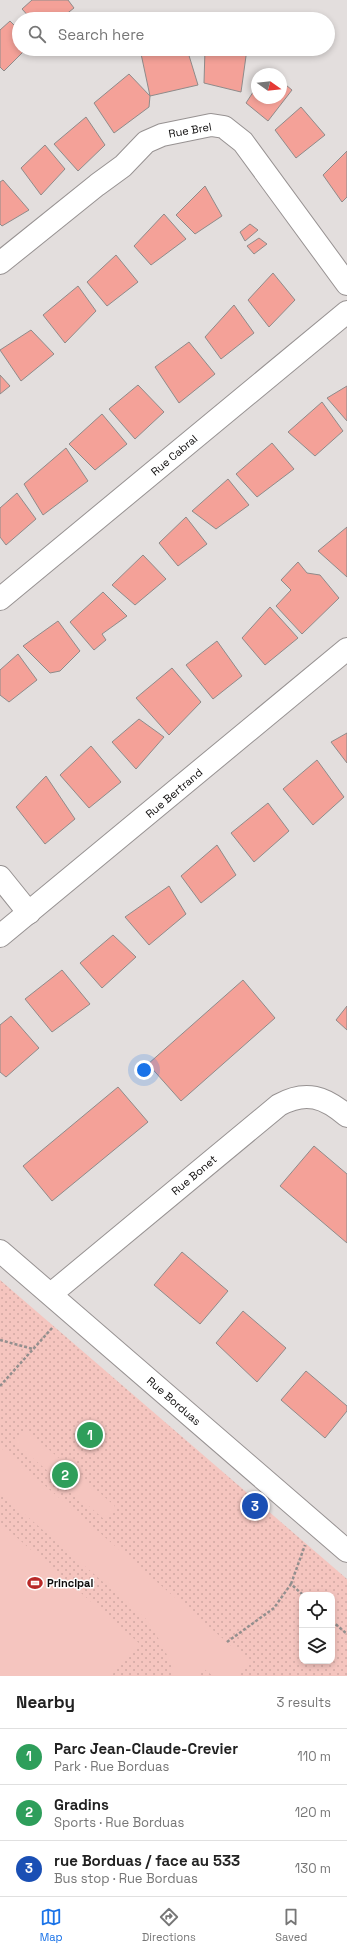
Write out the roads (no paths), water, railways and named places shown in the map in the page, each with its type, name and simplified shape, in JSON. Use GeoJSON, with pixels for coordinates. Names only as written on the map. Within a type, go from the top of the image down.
{"type":"FeatureCollection","features":[{"type":"Feature","properties":{"kind":"street","name":"Rue Brel"},"geometry":{"type":"LineString","coordinates":[[0,263],[97,185],[110,177],[146,142],[162,135],[211,125],[224,127],[243,142],[347,284]]}},
{"type":"Feature","properties":{"kind":"street","name":"Rue Cabral"},"geometry":{"type":"LineString","coordinates":[[0,599],[347,312]]}},
{"type":"Feature","properties":{"kind":"street","name":"Rue Bertrand"},"geometry":{"type":"LineString","coordinates":[[0,936],[347,649]]}},
{"type":"Feature","properties":{"kind":"street"},"geometry":{"type":"LineString","coordinates":[[0,877],[29,913]]}},
{"type":"Feature","properties":{"kind":"street","name":"Rue Bonet"},"geometry":{"type":"LineString","coordinates":[[50,1294],[279,1105],[291,1098],[306,1096],[332,1104],[347,1116]]}},
{"type":"Feature","properties":{"kind":"street","name":"Rue Borduas"},"geometry":{"type":"LineString","coordinates":[[0,1250],[347,1551]]}},
{"type":"Feature","properties":{"kind":"place","name":"Parc Jean-Claude-Crevier"},"geometry":{"type":"Point","coordinates":[90,1435]}},
{"type":"Feature","properties":{"kind":"place","name":"Gradins"},"geometry":{"type":"Point","coordinates":[65,1475]}},
{"type":"Feature","properties":{"kind":"place","name":"rue Borduas / face au 533"},"geometry":{"type":"Point","coordinates":[255,1506]}},
{"type":"Feature","properties":{"kind":"place","name":"Principal"},"geometry":{"type":"Point","coordinates":[35,1583]}}]}
